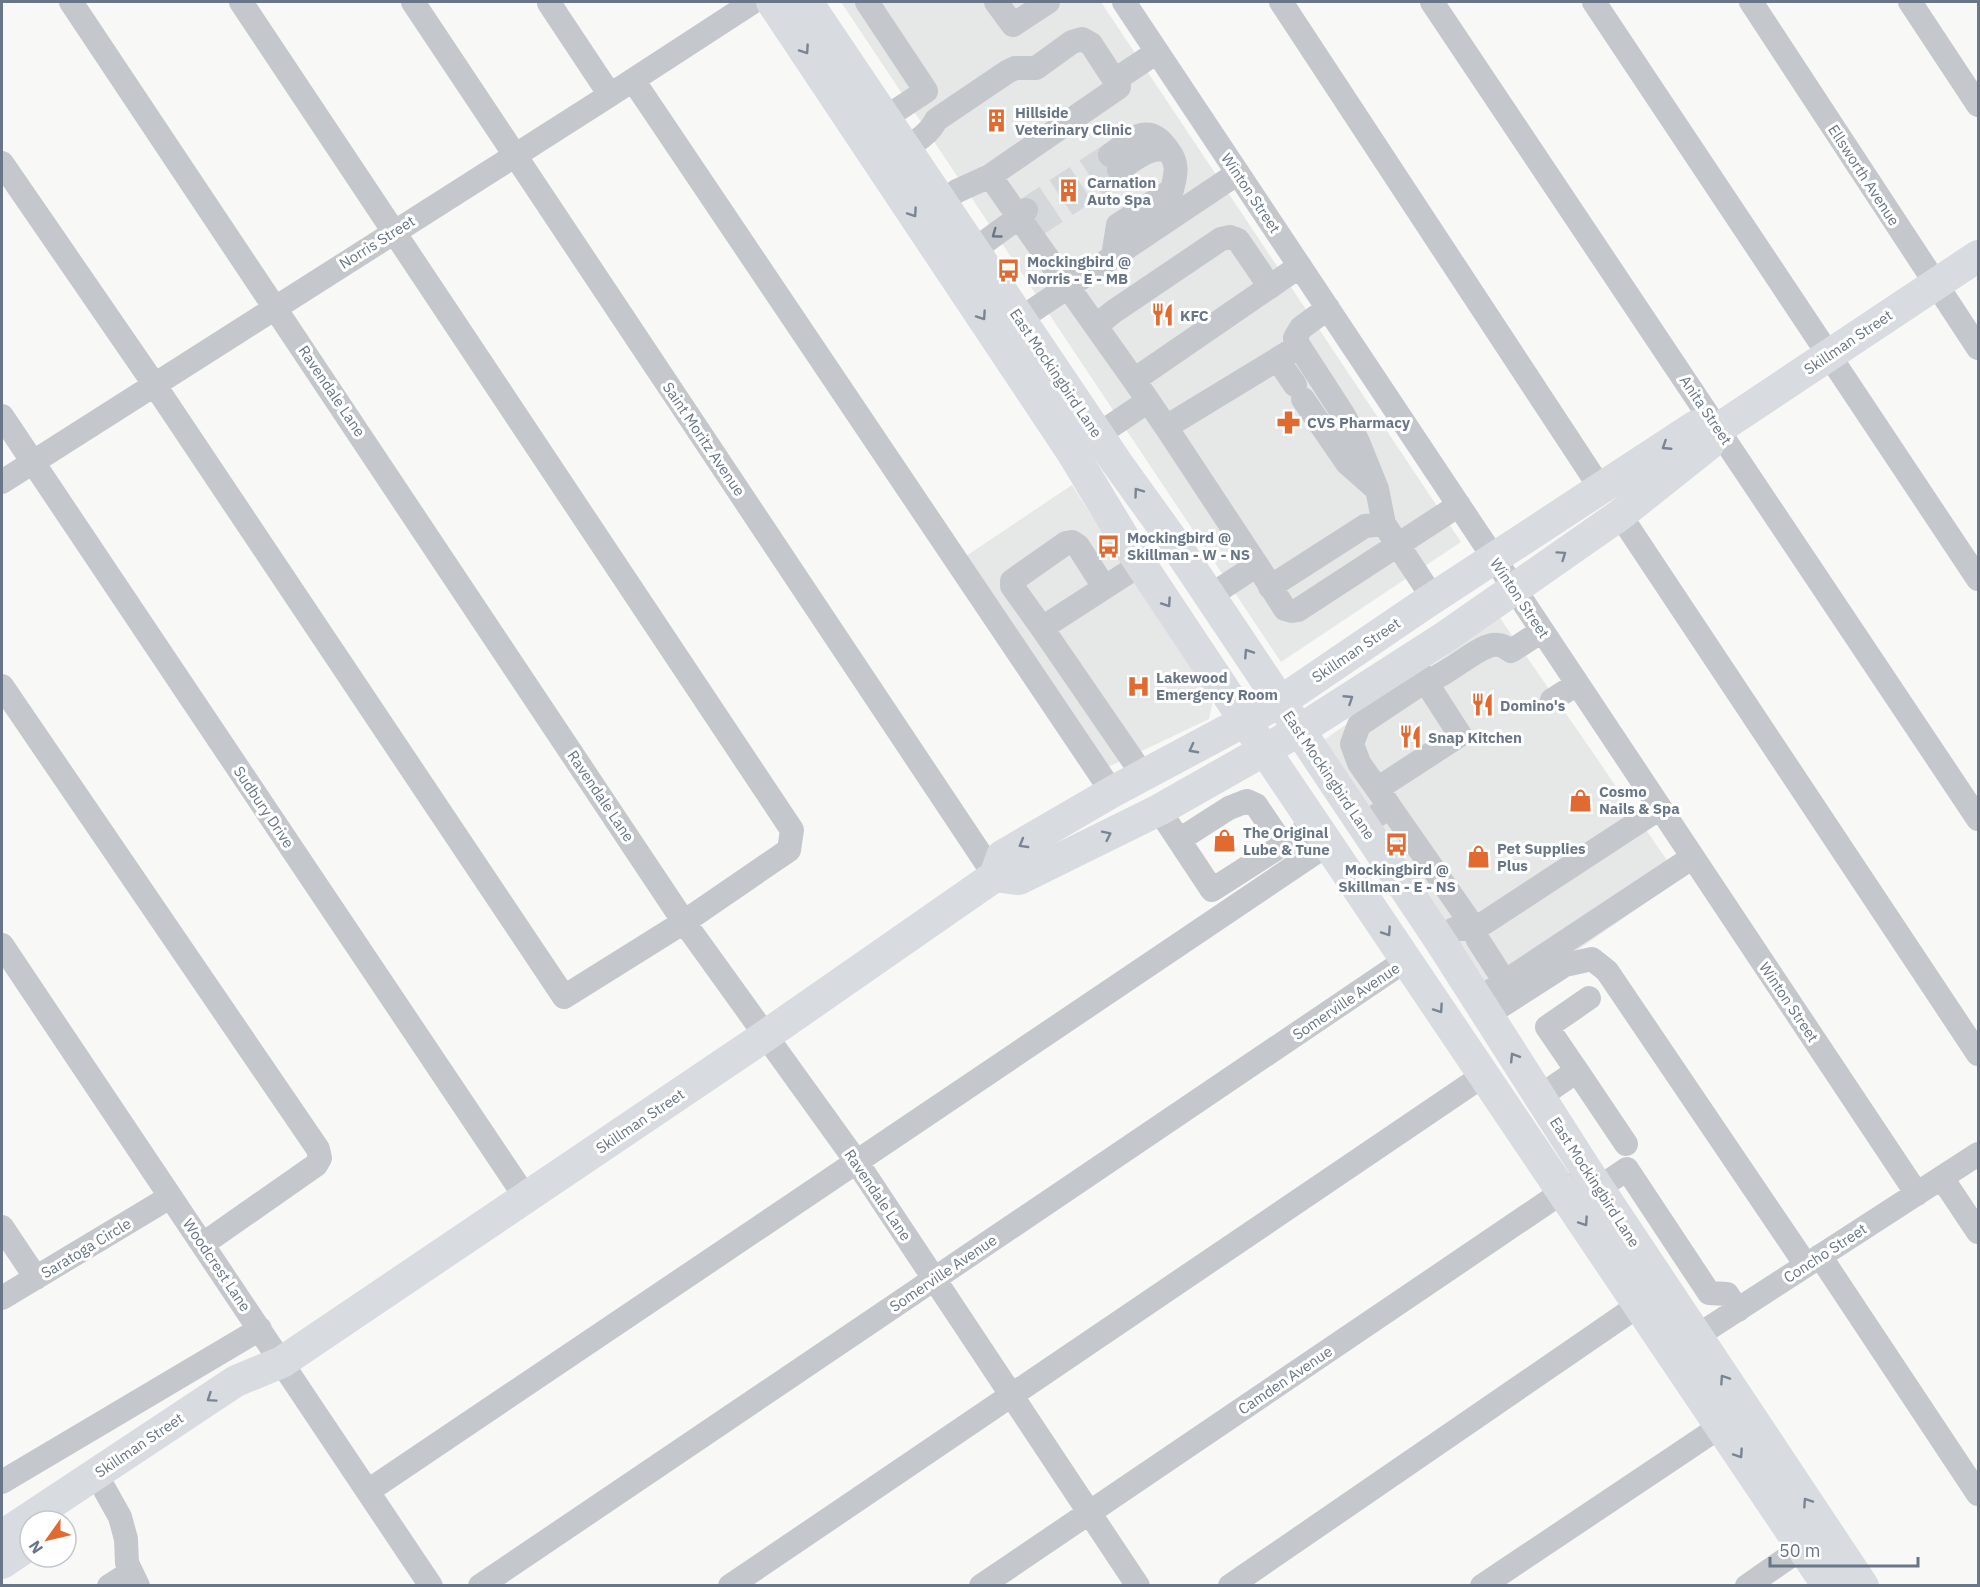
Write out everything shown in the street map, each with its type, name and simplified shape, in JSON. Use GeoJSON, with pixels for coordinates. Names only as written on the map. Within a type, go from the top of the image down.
{"type":"FeatureCollection","features":[{"type":"Feature","properties":{"kind":"main road","name":"East Mockingbird Lane"},"geometry":{"type":"LineString","coordinates":[[772,2],[961,259],[1072,452],[1141,564],[1639,1305],[1684,1345]]}},
{"type":"Feature","properties":{"kind":"main road","name":"East Mockingbird Lane"},"geometry":{"type":"LineString","coordinates":[[807,2],[942,202],[961,259],[1020,319],[1210,596],[1439,939],[1594,1181],[1684,1345],[1733,1418],[1863,1586]]}},
{"type":"Feature","properties":{"kind":"main road","name":"Skillman Street"},"geometry":{"type":"LineString","coordinates":[[995,876],[1019,879],[1159,810],[1300,730],[1418,670],[1514,589],[1620,515],[1708,445],[1719,429],[1978,256]]}},
{"type":"Feature","properties":{"kind":"main road","name":"Skillman Street"},"geometry":{"type":"LineString","coordinates":[[2,1536],[101,1483],[236,1381],[282,1362],[765,1036],[995,876],[1002,856],[1112,792],[1280,702],[1433,598],[1696,426],[1719,429]]}},
{"type":"Feature","properties":{"kind":"main road"},"geometry":{"type":"LineString","coordinates":[[1072,452],[1098,435]]}},
{"type":"Feature","properties":{"kind":"main road"},"geometry":{"type":"LineString","coordinates":[[1406,960],[1439,939]]}},
{"type":"Feature","properties":{"kind":"main road","name":"East Mockingbird Lane"},"geometry":{"type":"LineString","coordinates":[[1733,1418],[1802,1548],[1828,1586]]}},
{"type":"Feature","properties":{"kind":"main road","name":"Skillman Street"},"geometry":{"type":"LineString","coordinates":[[76,1509],[101,1483]]}},
{"type":"Feature","properties":{"kind":"main road"},"geometry":{"type":"LineString","coordinates":[[2,1563],[18,1552]]}},
{"type":"Feature","properties":{"kind":"street","name":"Ravendale Lane"},"geometry":{"type":"LineString","coordinates":[[71,2],[276,306],[684,922],[856,1161],[1138,1586]]}},
{"type":"Feature","properties":{"kind":"street"},"geometry":{"type":"LineString","coordinates":[[2,163],[154,384],[564,997],[684,922],[789,850],[792,830],[240,2]]}},
{"type":"Feature","properties":{"kind":"street","name":"Saint Moritz Avenue"},"geometry":{"type":"LineString","coordinates":[[413,2],[995,876]]}},
{"type":"Feature","properties":{"kind":"street"},"geometry":{"type":"LineString","coordinates":[[552,2],[549,3],[610,95]]}},
{"type":"Feature","properties":{"kind":"street","name":"Norris Street"},"geometry":{"type":"LineString","coordinates":[[2,482],[753,2]]}},
{"type":"Feature","properties":{"kind":"street"},"geometry":{"type":"LineString","coordinates":[[867,2],[926,91],[885,118]]}},
{"type":"Feature","properties":{"kind":"street"},"geometry":{"type":"LineString","coordinates":[[996,2],[1013,26],[1048,2]]}},
{"type":"Feature","properties":{"kind":"street","name":"Winton Street"},"geometry":{"type":"LineString","coordinates":[[1124,2],[1917,1194]]}},
{"type":"Feature","properties":{"kind":"street"},"geometry":{"type":"LineString","coordinates":[[1281,2],[1601,489]]}},
{"type":"Feature","properties":{"kind":"street","name":"Anita Street"},"geometry":{"type":"LineString","coordinates":[[1432,2],[1978,819]]}},
{"type":"Feature","properties":{"kind":"street"},"geometry":{"type":"LineString","coordinates":[[1594,2],[1978,579]]}},
{"type":"Feature","properties":{"kind":"street","name":"Ellsworth Avenue"},"geometry":{"type":"LineString","coordinates":[[1751,2],[1978,348]]}},
{"type":"Feature","properties":{"kind":"street"},"geometry":{"type":"LineString","coordinates":[[1910,2],[1978,105]]}},
{"type":"Feature","properties":{"kind":"street"},"geometry":{"type":"LineString","coordinates":[[905,148],[927,132],[936,120],[1007,72],[1015,68],[1036,68],[1072,42],[1082,39],[1091,44],[1119,87],[990,176],[957,191],[942,202]]}},
{"type":"Feature","properties":{"kind":"street"},"geometry":{"type":"LineString","coordinates":[[1115,80],[1157,52]]}},
{"type":"Feature","properties":{"kind":"street"},"geometry":{"type":"LineString","coordinates":[[633,80],[1112,792]]}},
{"type":"Feature","properties":{"kind":"street"},"geometry":{"type":"LineString","coordinates":[[1113,256],[1119,225],[1172,190],[1177,172],[1176,160],[1168,150],[1158,148],[1114,162]]}},
{"type":"Feature","properties":{"kind":"street"},"geometry":{"type":"LineString","coordinates":[[1020,319],[1238,172]]}},
{"type":"Feature","properties":{"kind":"street"},"geometry":{"type":"LineString","coordinates":[[990,176],[1027,221],[1068,286],[1104,319],[1134,380],[1285,609],[1298,610],[1459,505]]}},
{"type":"Feature","properties":{"kind":"street"},"geometry":{"type":"LineString","coordinates":[[961,259],[1027,221]]}},
{"type":"Feature","properties":{"kind":"street"},"geometry":{"type":"LineString","coordinates":[[1104,319],[1141,305],[1223,250],[1235,246],[1244,249],[1270,287]]}},
{"type":"Feature","properties":{"kind":"street"},"geometry":{"type":"LineString","coordinates":[[1134,380],[1300,266]]}},
{"type":"Feature","properties":{"kind":"street"},"geometry":{"type":"LineString","coordinates":[[1166,427],[1288,354],[1301,328],[1328,308]]}},
{"type":"Feature","properties":{"kind":"street"},"geometry":{"type":"LineString","coordinates":[[1288,354],[1303,389],[1347,463],[1377,489]]}},
{"type":"Feature","properties":{"kind":"street"},"geometry":{"type":"LineString","coordinates":[[1288,354],[1343,414],[1358,442],[1377,489],[1384,524],[1433,598]]}},
{"type":"Feature","properties":{"kind":"street"},"geometry":{"type":"LineString","coordinates":[[1098,435],[1148,401]]}},
{"type":"Feature","properties":{"kind":"street","name":"Sudbury Drive"},"geometry":{"type":"LineString","coordinates":[[2,416],[526,1198]]}},
{"type":"Feature","properties":{"kind":"street"},"geometry":{"type":"LineString","coordinates":[[1620,515],[1978,1054]]}},
{"type":"Feature","properties":{"kind":"street"},"geometry":{"type":"LineString","coordinates":[[1270,587],[1365,526],[1384,524]]}},
{"type":"Feature","properties":{"kind":"street"},"geometry":{"type":"LineString","coordinates":[[1104,587],[1078,546],[1072,542],[1066,543],[1012,581],[1012,586],[1143,775]]}},
{"type":"Feature","properties":{"kind":"street"},"geometry":{"type":"LineString","coordinates":[[1042,628],[1141,564]]}},
{"type":"Feature","properties":{"kind":"street"},"geometry":{"type":"LineString","coordinates":[[1210,596],[1257,565]]}},
{"type":"Feature","properties":{"kind":"street"},"geometry":{"type":"LineString","coordinates":[[1418,670],[1436,679],[1487,646],[1499,645],[1511,651],[1542,631]]}},
{"type":"Feature","properties":{"kind":"street"},"geometry":{"type":"LineString","coordinates":[[1418,670],[1359,725],[1352,744],[1359,763],[1475,929],[1478,940],[1505,982]]}},
{"type":"Feature","properties":{"kind":"street"},"geometry":{"type":"LineString","coordinates":[[1363,825],[1383,798],[1460,735],[1418,670]]}},
{"type":"Feature","properties":{"kind":"street"},"geometry":{"type":"LineString","coordinates":[[1552,700],[1577,684]]}},
{"type":"Feature","properties":{"kind":"street"},"geometry":{"type":"LineString","coordinates":[[2,686],[318,1149],[320,1158],[316,1165],[203,1244]]}},
{"type":"Feature","properties":{"kind":"street"},"geometry":{"type":"LineString","coordinates":[[1333,781],[1359,763]]}},
{"type":"Feature","properties":{"kind":"street"},"geometry":{"type":"LineString","coordinates":[[1195,790],[1213,818]]}},
{"type":"Feature","properties":{"kind":"street"},"geometry":{"type":"LineString","coordinates":[[1179,840],[1228,808],[1247,801],[1256,805],[1283,845]]}},
{"type":"Feature","properties":{"kind":"street"},"geometry":{"type":"LineString","coordinates":[[1439,939],[1454,929],[1475,929],[1660,808]]}},
{"type":"Feature","properties":{"kind":"street"},"geometry":{"type":"LineString","coordinates":[[1159,810],[1212,890],[1283,845],[1321,834]]}},
{"type":"Feature","properties":{"kind":"street"},"geometry":{"type":"LineString","coordinates":[[368,1491],[856,1161],[1321,834]]}},
{"type":"Feature","properties":{"kind":"street"},"geometry":{"type":"LineString","coordinates":[[1482,1008],[1505,982],[1693,857]]}},
{"type":"Feature","properties":{"kind":"street","name":"Woodcrest Lane"},"geometry":{"type":"LineString","coordinates":[[2,945],[431,1586]]}},
{"type":"Feature","properties":{"kind":"street"},"geometry":{"type":"LineString","coordinates":[[1482,1008],[1565,965],[1592,959],[1607,971],[1978,1494]]}},
{"type":"Feature","properties":{"kind":"street","name":"Somerville Avenue"},"geometry":{"type":"LineString","coordinates":[[480,1586],[1406,960]]}},
{"type":"Feature","properties":{"kind":"street"},"geometry":{"type":"LineString","coordinates":[[1589,998],[1547,1027],[1626,1144]]}},
{"type":"Feature","properties":{"kind":"street"},"geometry":{"type":"LineString","coordinates":[[1539,1097],[1577,1071]]}},
{"type":"Feature","properties":{"kind":"street"},"geometry":{"type":"LineString","coordinates":[[730,1586],[1484,1075]]}},
{"type":"Feature","properties":{"kind":"street","name":"Concho Street"},"geometry":{"type":"LineString","coordinates":[[1684,1345],[1978,1154]]}},
{"type":"Feature","properties":{"kind":"street","name":"Camden Avenue"},"geometry":{"type":"LineString","coordinates":[[981,1586],[1563,1192],[1627,1169],[1709,1293],[1727,1294],[1738,1310]]}},
{"type":"Feature","properties":{"kind":"street"},"geometry":{"type":"LineString","coordinates":[[1942,1178],[1978,1232]]}},
{"type":"Feature","properties":{"kind":"street","name":"Saratoga Circle"},"geometry":{"type":"LineString","coordinates":[[2,1298],[170,1197]]}},
{"type":"Feature","properties":{"kind":"street"},"geometry":{"type":"LineString","coordinates":[[2,1227],[36,1278]]}},
{"type":"Feature","properties":{"kind":"street"},"geometry":{"type":"LineString","coordinates":[[1230,1586],[1639,1305]]}},
{"type":"Feature","properties":{"kind":"street"},"geometry":{"type":"LineString","coordinates":[[2,1482],[260,1329]]}},
{"type":"Feature","properties":{"kind":"street"},"geometry":{"type":"LineString","coordinates":[[1482,1586],[1733,1418]]}},
{"type":"Feature","properties":{"kind":"street"},"geometry":{"type":"LineString","coordinates":[[101,1483],[120,1517],[126,1539],[127,1563],[135,1579],[109,1586]]}},
{"type":"Feature","properties":{"kind":"street"},"geometry":{"type":"LineString","coordinates":[[1747,1586],[1802,1548]]}},
{"type":"Feature","properties":{"kind":"shaded area"},"geometry":{"type":"Polygon","coordinates":[[[841,2],[1101,2],[1461,542],[1281,662],[841,2]]]}},
{"type":"Feature","properties":{"kind":"shaded area"},"geometry":{"type":"Polygon","coordinates":[[[1072,485],[1213,700],[1209,719],[1104,769],[963,558],[1072,485]]]}},
{"type":"Feature","properties":{"kind":"shaded area"},"geometry":{"type":"Polygon","coordinates":[[[1500,618],[1680,879],[1498,1005],[1318,744],[1500,618]]]}},
{"type":"Feature","properties":{"kind":"tunnel"},"geometry":{"type":"LineString","coordinates":[[1026,210],[1110,155]]}},
{"type":"Feature","properties":{"kind":"tunnel"},"geometry":{"type":"LineString","coordinates":[[1036,225],[1119,170]]}},
{"type":"Feature","properties":{"kind":"place","name":"Hillside Veterinary Clinic"},"geometry":{"type":"Point","coordinates":[997,121]}},
{"type":"Feature","properties":{"kind":"place","name":"Carnation Auto Spa"},"geometry":{"type":"Point","coordinates":[1069,191]}},
{"type":"Feature","properties":{"kind":"place","name":"Mockingbird @ Norris - E - MB"},"geometry":{"type":"Point","coordinates":[1009,270]}},
{"type":"Feature","properties":{"kind":"place","name":"KFC"},"geometry":{"type":"Point","coordinates":[1162,315]}},
{"type":"Feature","properties":{"kind":"place","name":"CVS Pharmacy"},"geometry":{"type":"Point","coordinates":[1289,422]}},
{"type":"Feature","properties":{"kind":"place","name":"Mockingbird @ Skillman - W - NS"},"geometry":{"type":"Point","coordinates":[1109,546]}},
{"type":"Feature","properties":{"kind":"place","name":"Lakewood Emergency Room"},"geometry":{"type":"Point","coordinates":[1138,686]}},
{"type":"Feature","properties":{"kind":"place","name":"Domino's"},"geometry":{"type":"Point","coordinates":[1482,705]}},
{"type":"Feature","properties":{"kind":"place","name":"Snap Kitchen"},"geometry":{"type":"Point","coordinates":[1410,737]}},
{"type":"Feature","properties":{"kind":"place","name":"Cosmo Nails & Spa"},"geometry":{"type":"Point","coordinates":[1581,800]}},
{"type":"Feature","properties":{"kind":"place","name":"The Original Lube & Tune"},"geometry":{"type":"Point","coordinates":[1225,841]}},
{"type":"Feature","properties":{"kind":"place","name":"Mockingbird @ Skillman - E - NS"},"geometry":{"type":"Point","coordinates":[1397,845]}},
{"type":"Feature","properties":{"kind":"place","name":"Pet Supplies Plus"},"geometry":{"type":"Point","coordinates":[1479,857]}}]}
